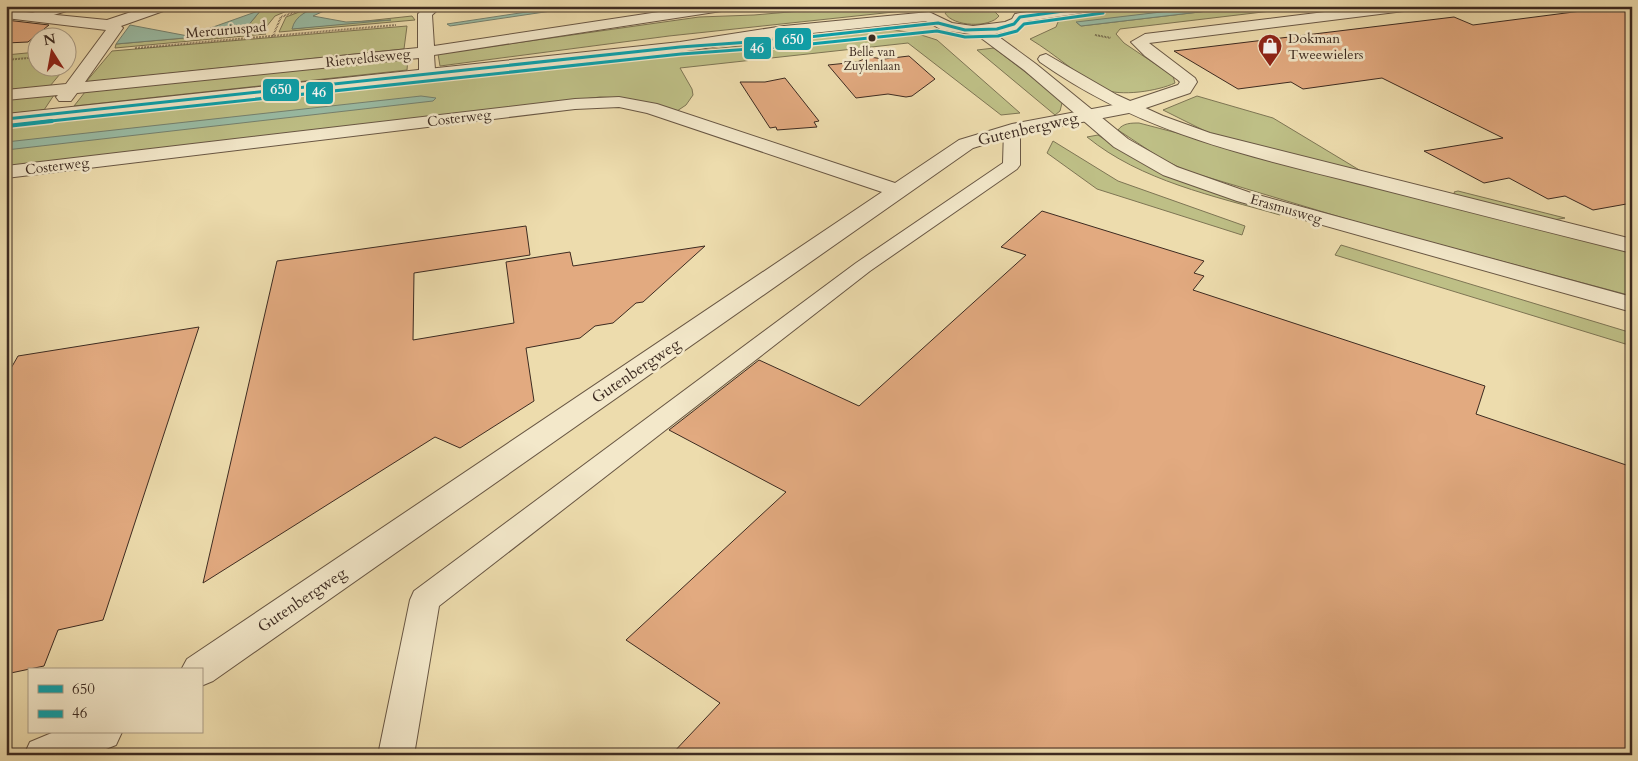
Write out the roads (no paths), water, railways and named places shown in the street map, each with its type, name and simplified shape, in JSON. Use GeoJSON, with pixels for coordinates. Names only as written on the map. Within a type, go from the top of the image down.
{"type":"FeatureCollection","features":[{"type":"Feature","properties":{"kind":"street"},"geometry":{"type":"LineString","coordinates":[[34,17],[68,6]]}},
{"type":"Feature","properties":{"kind":"street"},"geometry":{"type":"LineString","coordinates":[[108,25],[164,6]]}},
{"type":"Feature","properties":{"kind":"street"},"geometry":{"type":"LineString","coordinates":[[427,74],[425,14],[435,6]]}},
{"type":"Feature","properties":{"kind":"street","name":"Rietveldseweg"},"geometry":{"type":"LineString","coordinates":[[6,95],[426,52],[728,6]]}},
{"type":"Feature","properties":{"kind":"street"},"geometry":{"type":"LineString","coordinates":[[1016,12],[1034,6]]}},
{"type":"Feature","properties":{"kind":"street"},"geometry":{"type":"LineString","coordinates":[[1016,12],[1102,6]]}},
{"type":"Feature","properties":{"kind":"street","name":"Gutenbergweg"},"geometry":{"type":"LineString","coordinates":[[202,669],[966,144],[1012,130],[1128,108],[1184,89],[1189,82],[1183,74],[1144,48],[1139,42],[1150,37],[1412,6]]}},
{"type":"Feature","properties":{"kind":"street"},"geometry":{"type":"LineString","coordinates":[[6,119],[680,47],[790,39],[934,15],[957,28],[981,30],[1003,28],[1014,24],[1016,12]]}},
{"type":"Feature","properties":{"kind":"street"},"geometry":{"type":"LineString","coordinates":[[6,14],[108,25],[115,28],[100,51],[70,88],[54,114]]}},
{"type":"Feature","properties":{"kind":"street"},"geometry":{"type":"LineString","coordinates":[[1003,28],[1066,74],[1128,108],[1184,131],[1228,144],[1632,246]]}},
{"type":"Feature","properties":{"kind":"street","name":"Erasmusweg"},"geometry":{"type":"LineString","coordinates":[[981,30],[1090,116],[1121,143],[1170,171],[1244,197],[1632,305]]}},
{"type":"Feature","properties":{"kind":"street","name":"Costerweg"},"geometry":{"type":"LineString","coordinates":[[6,172],[575,104],[619,102],[651,108],[899,191]]}},
{"type":"Feature","properties":{"kind":"street"},"geometry":{"type":"LineString","coordinates":[[44,755],[97,734]]}},
{"type":"Feature","properties":{"kind":"lane"},"geometry":{"type":"LineString","coordinates":[[396,755],[425,600],[863,267],[1011,165],[1012,130]]}},
{"type":"Feature","properties":{"kind":"place","name":"Belle van Zuylenlaan"},"geometry":{"type":"Point","coordinates":[872,38]}},
{"type":"Feature","properties":{"kind":"place","name":"Dokman Tweewielers"},"geometry":{"type":"Point","coordinates":[1270,67]}}]}
